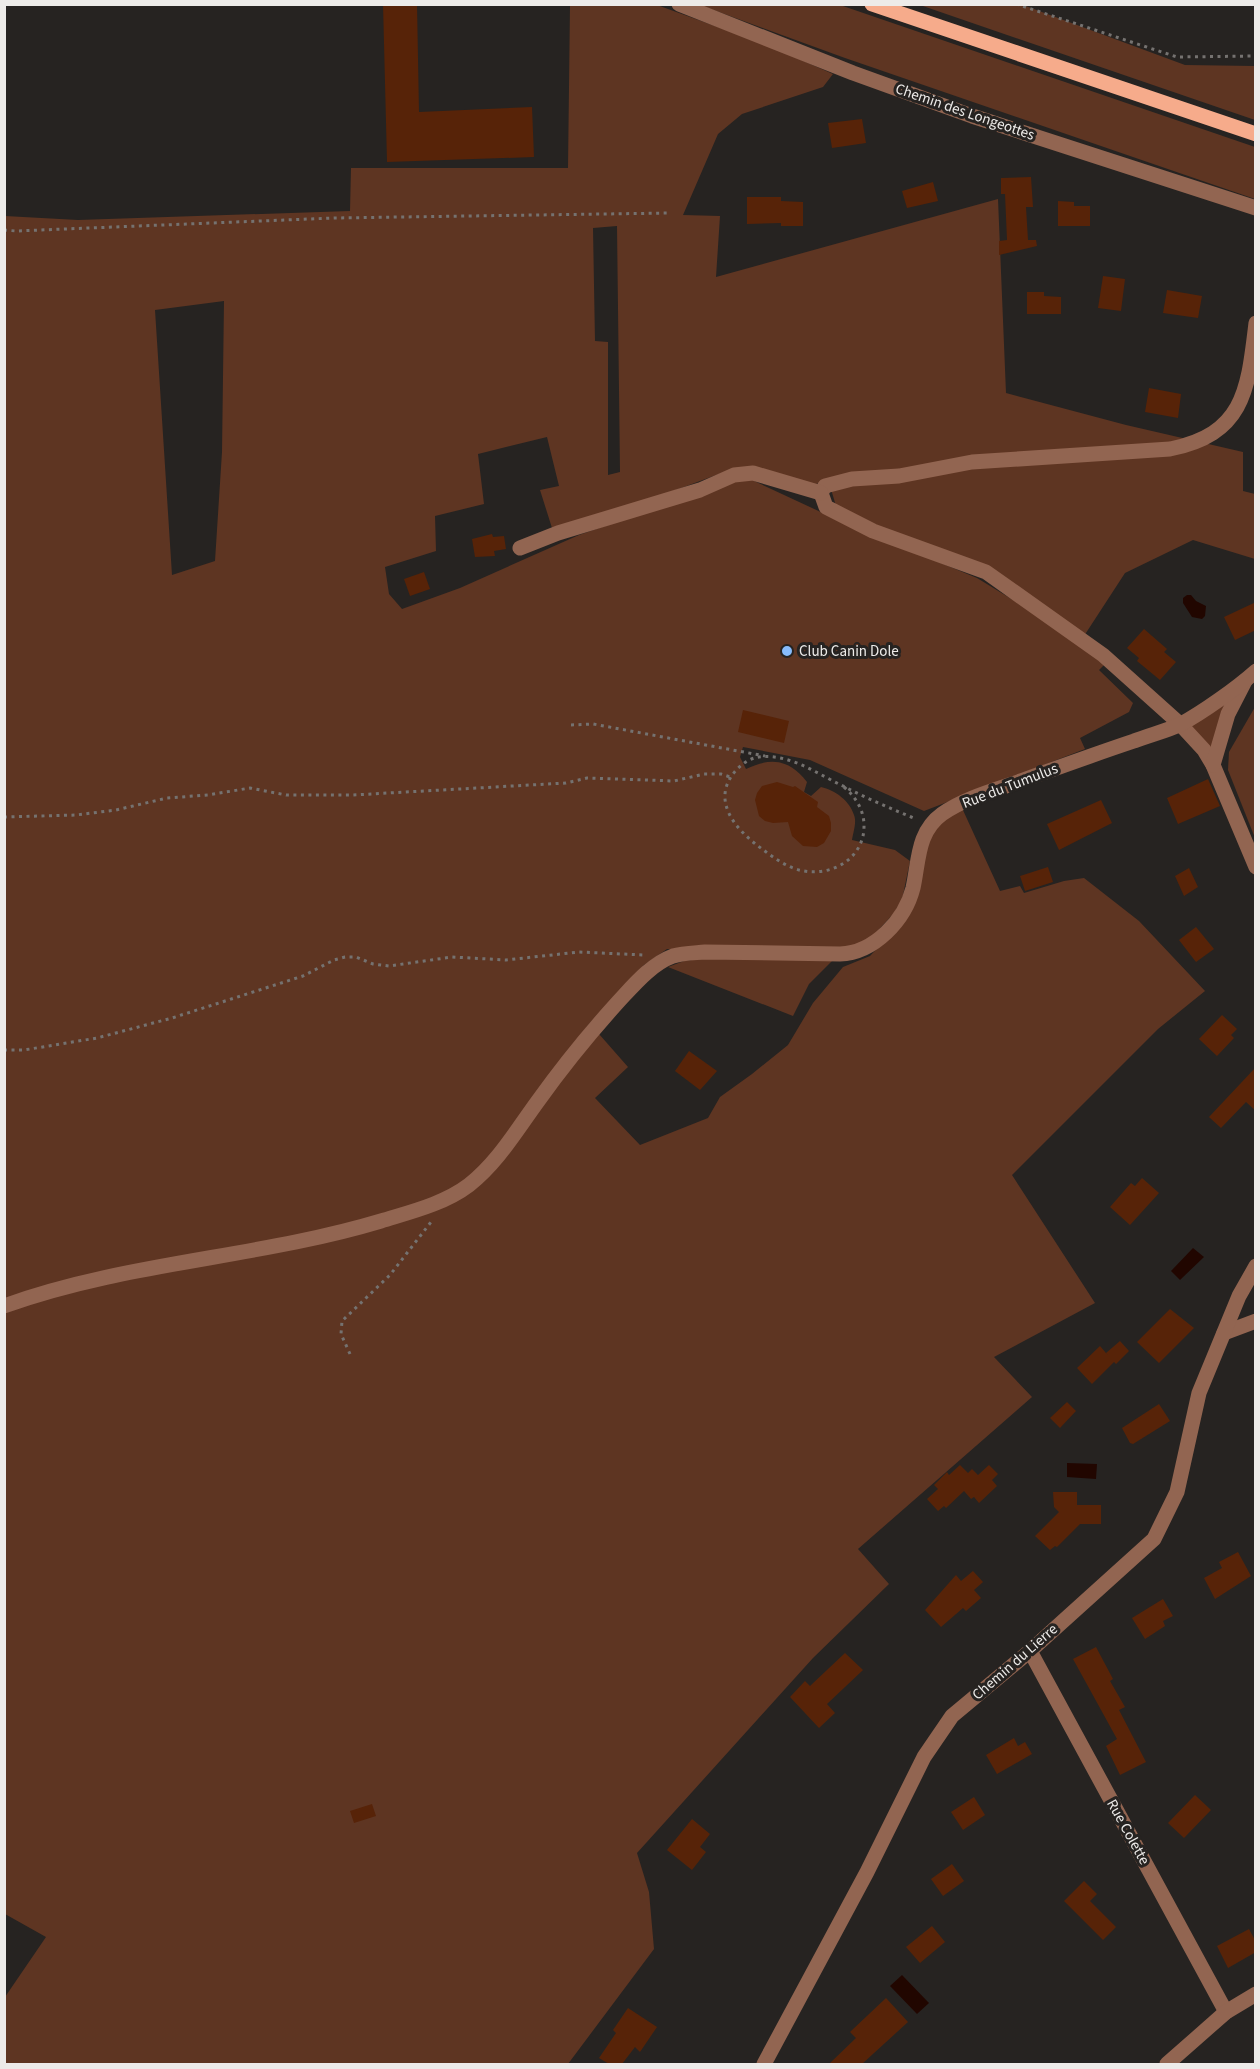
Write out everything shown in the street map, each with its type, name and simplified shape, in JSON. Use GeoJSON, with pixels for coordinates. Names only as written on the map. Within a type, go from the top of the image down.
{"type":"FeatureCollection","features":[{"type":"Feature","properties":{"kind":"main road"},"geometry":{"type":"LineString","coordinates":[[872,4],[1256,134]]}},
{"type":"Feature","properties":{"kind":"street","name":"Chemin des Longeottes"},"geometry":{"type":"LineString","coordinates":[[679,4],[853,73],[972,116],[1256,208]]}},
{"type":"Feature","properties":{"kind":"street"},"geometry":{"type":"LineString","coordinates":[[1256,322],[1250,375],[1240,400],[1228,422],[1215,433],[1200,441],[1170,448],[972,462],[899,476],[852,479],[825,486],[821,493],[826,507],[873,531],[986,572],[1103,655],[1180,724],[1204,750],[1213,765],[1256,867]]}},
{"type":"Feature","properties":{"kind":"street"},"geometry":{"type":"LineString","coordinates":[[520,548],[558,533],[700,490],[734,475],[753,473],[821,493]]}},
{"type":"Feature","properties":{"kind":"street"},"geometry":{"type":"LineString","coordinates":[[1213,765],[1228,714],[1250,676]]}},
{"type":"Feature","properties":{"kind":"street","name":"Rue du Tumulus"},"geometry":{"type":"LineString","coordinates":[[4,1306],[98,1279],[335,1235],[415,1211],[453,1195],[468,1186],[490,1166],[516,1134],[576,1048],[626,993],[660,963],[672,957],[705,952],[851,954],[863,950],[876,942],[892,926],[909,899],[918,850],[930,826],[943,813],[979,795],[1180,724],[1250,676]]}},
{"type":"Feature","properties":{"kind":"street","name":"Chemin du Lierre"},"geometry":{"type":"LineString","coordinates":[[764,2064],[867,1872],[924,1757],[952,1716],[1029,1651],[1154,1539],[1177,1492],[1199,1393],[1239,1296],[1256,1266]]}},
{"type":"Feature","properties":{"kind":"street"},"geometry":{"type":"LineString","coordinates":[[1224,1333],[1256,1321]]}},
{"type":"Feature","properties":{"kind":"street","name":"Rue Colette"},"geometry":{"type":"LineString","coordinates":[[1029,1651],[1226,2012]]}},
{"type":"Feature","properties":{"kind":"street"},"geometry":{"type":"LineString","coordinates":[[1167,2064],[1226,2012],[1256,1995]]}},
{"type":"Feature","properties":{"kind":"path"},"geometry":{"type":"LineString","coordinates":[[1016,4],[1177,57],[1256,56]]}},
{"type":"Feature","properties":{"kind":"path"},"geometry":{"type":"LineString","coordinates":[[4,230],[334,218],[670,213]]}},
{"type":"Feature","properties":{"kind":"path"},"geometry":{"type":"LineString","coordinates":[[571,725],[593,724],[783,759],[930,826]]}},
{"type":"Feature","properties":{"kind":"path"},"geometry":{"type":"LineString","coordinates":[[783,759],[759,757],[742,764],[730,777],[725,802],[735,825],[745,837],[794,869],[819,872],[839,867],[854,854],[860,845],[864,825],[863,814],[853,795],[844,787]]}},
{"type":"Feature","properties":{"kind":"path"},"geometry":{"type":"LineString","coordinates":[[4,817],[88,814],[167,798],[208,795],[250,788],[286,795],[353,795],[566,783],[587,778],[674,781],[704,774],[721,774],[730,777]]}},
{"type":"Feature","properties":{"kind":"path"},"geometry":{"type":"LineString","coordinates":[[4,1050],[24,1050],[97,1038],[161,1021],[303,976],[345,957],[356,957],[373,964],[389,966],[452,957],[506,960],[579,952],[672,957]]}},
{"type":"Feature","properties":{"kind":"path"},"geometry":{"type":"LineString","coordinates":[[350,1354],[341,1334],[342,1321],[390,1275],[432,1222]]}},
{"type":"Feature","properties":{"kind":"shaded area"},"geometry":{"type":"Polygon","coordinates":[[[570,5],[657,5],[765,44],[833,74],[823,87],[742,114],[718,134],[683,215],[720,216],[716,277],[998,199],[1006,393],[1126,425],[1243,452],[1243,491],[1255,494],[1255,559],[1193,540],[1125,573],[1084,636],[1006,579],[978,564],[900,535],[836,506],[828,479],[814,485],[757,469],[727,471],[665,494],[552,528],[540,490],[559,486],[547,437],[478,454],[484,504],[435,516],[436,551],[385,567],[389,594],[402,609],[460,588],[579,535],[736,481],[752,480],[840,521],[977,578],[1069,634],[1105,664],[1099,670],[1133,703],[1129,712],[1080,738],[1085,749],[924,811],[810,760],[743,747],[740,757],[746,769],[764,763],[779,762],[800,774],[807,782],[804,792],[811,796],[821,787],[837,793],[852,810],[855,818],[852,840],[895,850],[910,861],[902,900],[894,913],[873,936],[850,948],[824,951],[667,949],[644,965],[589,1024],[539,1090],[546,1096],[599,1034],[628,1067],[595,1098],[640,1145],[708,1118],[720,1097],[788,1045],[813,1003],[843,967],[870,956],[905,919],[913,904],[922,854],[932,832],[943,820],[962,808],[1000,891],[1020,886],[1024,893],[1064,881],[1084,878],[1139,921],[1205,991],[1158,1029],[1012,1175],[1095,1303],[994,1357],[1032,1397],[858,1549],[889,1584],[813,1658],[637,1853],[649,1892],[654,1949],[568,2064],[5,2064],[5,1997],[46,1937],[5,1914],[5,216],[78,220],[350,211],[351,168],[568,168],[570,5]],[[617,226],[593,228],[595,341],[608,342],[608,475],[620,472],[617,226]],[[224,301],[155,310],[172,575],[215,561],[222,452],[224,301]]]}},
{"type":"Feature","properties":{"kind":"shaded area"},"geometry":{"type":"Polygon","coordinates":[[[700,5],[840,5],[1255,147],[1255,199],[845,58],[700,5]]]}},
{"type":"Feature","properties":{"kind":"shaded area"},"geometry":{"type":"Polygon","coordinates":[[[920,5],[1023,5],[1185,65],[1255,66],[1255,120],[920,5]]]}},
{"type":"Feature","properties":{"kind":"shaded area"},"geometry":{"type":"Polygon","coordinates":[[[1191,595],[1196,601],[1206,606],[1205,616],[1202,619],[1192,617],[1183,603],[1183,598],[1191,595]]]}},
{"type":"Feature","properties":{"kind":"shaded area"},"geometry":{"type":"Polygon","coordinates":[[[1227,702],[1212,750],[1188,725],[1227,702]]]}},
{"type":"Feature","properties":{"kind":"shaded area"},"geometry":{"type":"Polygon","coordinates":[[[1255,707],[1255,838],[1228,770],[1229,752],[1255,707]]]}},
{"type":"Feature","properties":{"kind":"shaded area"},"geometry":{"type":"Polygon","coordinates":[[[719,957],[832,961],[809,984],[793,1016],[668,967],[684,961],[719,957]]]}},
{"type":"Feature","properties":{"kind":"shaded area"},"geometry":{"type":"Polygon","coordinates":[[[1193,1248],[1204,1257],[1180,1280],[1171,1271],[1193,1248]]]}},
{"type":"Feature","properties":{"kind":"shaded area"},"geometry":{"type":"Polygon","coordinates":[[[1067,1463],[1097,1464],[1096,1479],[1067,1477],[1067,1463]]]}},
{"type":"Feature","properties":{"kind":"shaded area"},"geometry":{"type":"Polygon","coordinates":[[[902,1975],[929,2003],[917,2014],[890,1986],[902,1975]]]}},
{"type":"Feature","properties":{"kind":"building"},"geometry":{"type":"Polygon","coordinates":[[[383,4],[417,4],[419,112],[532,107],[534,157],[387,162],[383,4]]]}},
{"type":"Feature","properties":{"kind":"building"},"geometry":{"type":"Polygon","coordinates":[[[862,119],[866,143],[832,148],[828,123],[862,119]]]}},
{"type":"Feature","properties":{"kind":"building"},"geometry":{"type":"Polygon","coordinates":[[[1031,177],[1033,207],[1026,207],[1028,240],[1036,240],[1037,246],[999,255],[999,241],[1007,240],[1005,194],[1001,194],[1001,178],[1031,177]]]}},
{"type":"Feature","properties":{"kind":"building"},"geometry":{"type":"Polygon","coordinates":[[[933,182],[938,201],[907,208],[902,191],[933,182]]]}},
{"type":"Feature","properties":{"kind":"building"},"geometry":{"type":"Polygon","coordinates":[[[747,197],[781,197],[781,201],[803,202],[803,226],[781,226],[781,223],[747,224],[747,197]]]}},
{"type":"Feature","properties":{"kind":"building"},"geometry":{"type":"Polygon","coordinates":[[[1058,201],[1074,202],[1074,206],[1090,206],[1090,226],[1058,226],[1058,201]]]}},
{"type":"Feature","properties":{"kind":"building"},"geometry":{"type":"Polygon","coordinates":[[[1103,276],[1125,279],[1121,311],[1098,308],[1103,276]]]}},
{"type":"Feature","properties":{"kind":"building"},"geometry":{"type":"Polygon","coordinates":[[[1167,290],[1202,296],[1198,318],[1163,313],[1167,290]]]}},
{"type":"Feature","properties":{"kind":"building"},"geometry":{"type":"Polygon","coordinates":[[[1027,292],[1044,292],[1044,296],[1061,297],[1061,314],[1027,314],[1027,292]]]}},
{"type":"Feature","properties":{"kind":"building"},"geometry":{"type":"Polygon","coordinates":[[[1149,388],[1181,394],[1178,418],[1145,412],[1149,388]]]}},
{"type":"Feature","properties":{"kind":"building"},"geometry":{"type":"Polygon","coordinates":[[[492,534],[493,537],[504,536],[506,549],[494,551],[495,556],[475,557],[472,539],[492,534]]]}},
{"type":"Feature","properties":{"kind":"building"},"geometry":{"type":"Polygon","coordinates":[[[424,572],[430,589],[410,596],[404,579],[424,572]]]}},
{"type":"Feature","properties":{"kind":"building"},"geometry":{"type":"Polygon","coordinates":[[[1256,602],[1256,630],[1235,640],[1224,617],[1256,602]]]}},
{"type":"Feature","properties":{"kind":"building"},"geometry":{"type":"Polygon","coordinates":[[[1144,629],[1167,649],[1164,652],[1176,662],[1160,680],[1137,661],[1139,658],[1127,648],[1144,629]]]}},
{"type":"Feature","properties":{"kind":"building"},"geometry":{"type":"Polygon","coordinates":[[[743,710],[789,721],[784,743],[738,732],[743,710]]]}},
{"type":"Feature","properties":{"kind":"building"},"geometry":{"type":"Polygon","coordinates":[[[1208,779],[1220,806],[1178,824],[1167,798],[1208,779]]]}},
{"type":"Feature","properties":{"kind":"building"},"geometry":{"type":"Polygon","coordinates":[[[777,782],[795,786],[818,802],[817,807],[829,816],[831,831],[824,843],[817,847],[803,846],[792,836],[788,822],[773,823],[759,816],[755,800],[757,793],[762,786],[777,782]]]}},
{"type":"Feature","properties":{"kind":"building"},"geometry":{"type":"Polygon","coordinates":[[[1101,800],[1112,823],[1059,850],[1047,824],[1101,800]]]}},
{"type":"Feature","properties":{"kind":"building"},"geometry":{"type":"Polygon","coordinates":[[[1048,867],[1053,882],[1025,891],[1020,876],[1048,867]]]}},
{"type":"Feature","properties":{"kind":"building"},"geometry":{"type":"Polygon","coordinates":[[[1189,868],[1198,887],[1184,896],[1175,876],[1189,868]]]}},
{"type":"Feature","properties":{"kind":"building"},"geometry":{"type":"Polygon","coordinates":[[[1196,927],[1214,949],[1196,962],[1179,940],[1196,927]]]}},
{"type":"Feature","properties":{"kind":"building"},"geometry":{"type":"Polygon","coordinates":[[[1222,1015],[1237,1029],[1231,1035],[1234,1038],[1217,1056],[1199,1039],[1222,1015]]]}},
{"type":"Feature","properties":{"kind":"building"},"geometry":{"type":"Polygon","coordinates":[[[689,1051],[717,1071],[700,1090],[675,1071],[689,1051]]]}},
{"type":"Feature","properties":{"kind":"building"},"geometry":{"type":"Polygon","coordinates":[[[1256,1067],[1256,1111],[1246,1102],[1221,1128],[1209,1117],[1256,1067]]]}},
{"type":"Feature","properties":{"kind":"building"},"geometry":{"type":"Polygon","coordinates":[[[1142,1178],[1159,1193],[1130,1225],[1110,1207],[1131,1183],[1135,1186],[1142,1178]]]}},
{"type":"Feature","properties":{"kind":"building"},"geometry":{"type":"Polygon","coordinates":[[[1170,1309],[1194,1328],[1159,1363],[1137,1342],[1170,1309]]]}},
{"type":"Feature","properties":{"kind":"building"},"geometry":{"type":"Polygon","coordinates":[[[1120,1341],[1129,1351],[1092,1384],[1077,1368],[1100,1346],[1111,1359],[1106,1353],[1120,1341]]]}},
{"type":"Feature","properties":{"kind":"building"},"geometry":{"type":"Polygon","coordinates":[[[1067,1402],[1076,1411],[1060,1428],[1050,1418],[1067,1402]]]}},
{"type":"Feature","properties":{"kind":"building"},"geometry":{"type":"Polygon","coordinates":[[[1159,1404],[1170,1421],[1133,1444],[1130,1443],[1122,1428],[1159,1404]]]}},
{"type":"Feature","properties":{"kind":"building"},"geometry":{"type":"Polygon","coordinates":[[[960,1465],[968,1473],[972,1469],[978,1475],[989,1465],[998,1474],[992,1480],[997,1486],[979,1503],[974,1497],[971,1499],[964,1491],[946,1508],[944,1506],[938,1511],[927,1499],[938,1489],[934,1485],[947,1472],[949,1475],[960,1465]]]}},
{"type":"Feature","properties":{"kind":"building"},"geometry":{"type":"Polygon","coordinates":[[[1053,1492],[1077,1492],[1077,1505],[1101,1505],[1101,1524],[1080,1524],[1057,1547],[1050,1550],[1035,1536],[1059,1512],[1054,1507],[1053,1492]]]}},
{"type":"Feature","properties":{"kind":"building"},"geometry":{"type":"Polygon","coordinates":[[[1238,1552],[1251,1576],[1215,1599],[1204,1578],[1222,1568],[1219,1562],[1238,1552]]]}},
{"type":"Feature","properties":{"kind":"building"},"geometry":{"type":"Polygon","coordinates":[[[973,1571],[983,1582],[974,1590],[981,1598],[966,1611],[963,1608],[941,1627],[925,1610],[956,1575],[961,1581],[973,1571]]]}},
{"type":"Feature","properties":{"kind":"building"},"geometry":{"type":"Polygon","coordinates":[[[1163,1599],[1173,1616],[1163,1621],[1165,1626],[1145,1639],[1132,1618],[1163,1599]]]}},
{"type":"Feature","properties":{"kind":"building"},"geometry":{"type":"Polygon","coordinates":[[[1096,1647],[1113,1679],[1110,1681],[1125,1707],[1119,1710],[1146,1762],[1120,1775],[1106,1746],[1117,1739],[1073,1659],[1096,1647]]]}},
{"type":"Feature","properties":{"kind":"building"},"geometry":{"type":"Polygon","coordinates":[[[845,1653],[863,1670],[827,1704],[835,1713],[819,1728],[790,1697],[805,1681],[810,1686],[845,1653]]]}},
{"type":"Feature","properties":{"kind":"building"},"geometry":{"type":"Polygon","coordinates":[[[1014,1738],[1018,1746],[1025,1742],[1032,1754],[997,1774],[986,1755],[1014,1738]]]}},
{"type":"Feature","properties":{"kind":"building"},"geometry":{"type":"Polygon","coordinates":[[[1195,1795],[1211,1810],[1184,1838],[1168,1823],[1195,1795]]]}},
{"type":"Feature","properties":{"kind":"building"},"geometry":{"type":"Polygon","coordinates":[[[974,1797],[985,1815],[963,1830],[951,1812],[974,1797]]]}},
{"type":"Feature","properties":{"kind":"building"},"geometry":{"type":"Polygon","coordinates":[[[372,1804],[376,1816],[354,1823],[350,1811],[372,1804]]]}},
{"type":"Feature","properties":{"kind":"building"},"geometry":{"type":"Polygon","coordinates":[[[692,1819],[710,1834],[700,1847],[706,1852],[692,1870],[667,1850],[692,1819]]]}},
{"type":"Feature","properties":{"kind":"building"},"geometry":{"type":"Polygon","coordinates":[[[952,1864],[964,1881],[943,1896],[931,1879],[952,1864]]]}},
{"type":"Feature","properties":{"kind":"building"},"geometry":{"type":"Polygon","coordinates":[[[1084,1881],[1097,1894],[1090,1901],[1116,1927],[1103,1940],[1064,1901],[1084,1881]]]}},
{"type":"Feature","properties":{"kind":"building"},"geometry":{"type":"Polygon","coordinates":[[[932,1926],[945,1942],[920,1963],[906,1947],[932,1926]]]}},
{"type":"Feature","properties":{"kind":"building"},"geometry":{"type":"Polygon","coordinates":[[[1249,1929],[1256,1942],[1256,1952],[1228,1968],[1217,1946],[1249,1929]]]}},
{"type":"Feature","properties":{"kind":"building"},"geometry":{"type":"Polygon","coordinates":[[[886,1998],[908,2022],[862,2064],[829,2064],[856,2038],[850,2032],[886,1998]]]}},
{"type":"Feature","properties":{"kind":"building"},"geometry":{"type":"Polygon","coordinates":[[[628,2008],[657,2027],[640,2052],[635,2047],[622,2064],[609,2064],[599,2058],[616,2033],[613,2030],[628,2008]]]}},
{"type":"Feature","properties":{"kind":"place","name":"Club Canin Dole"},"geometry":{"type":"Point","coordinates":[787,651]}}]}
